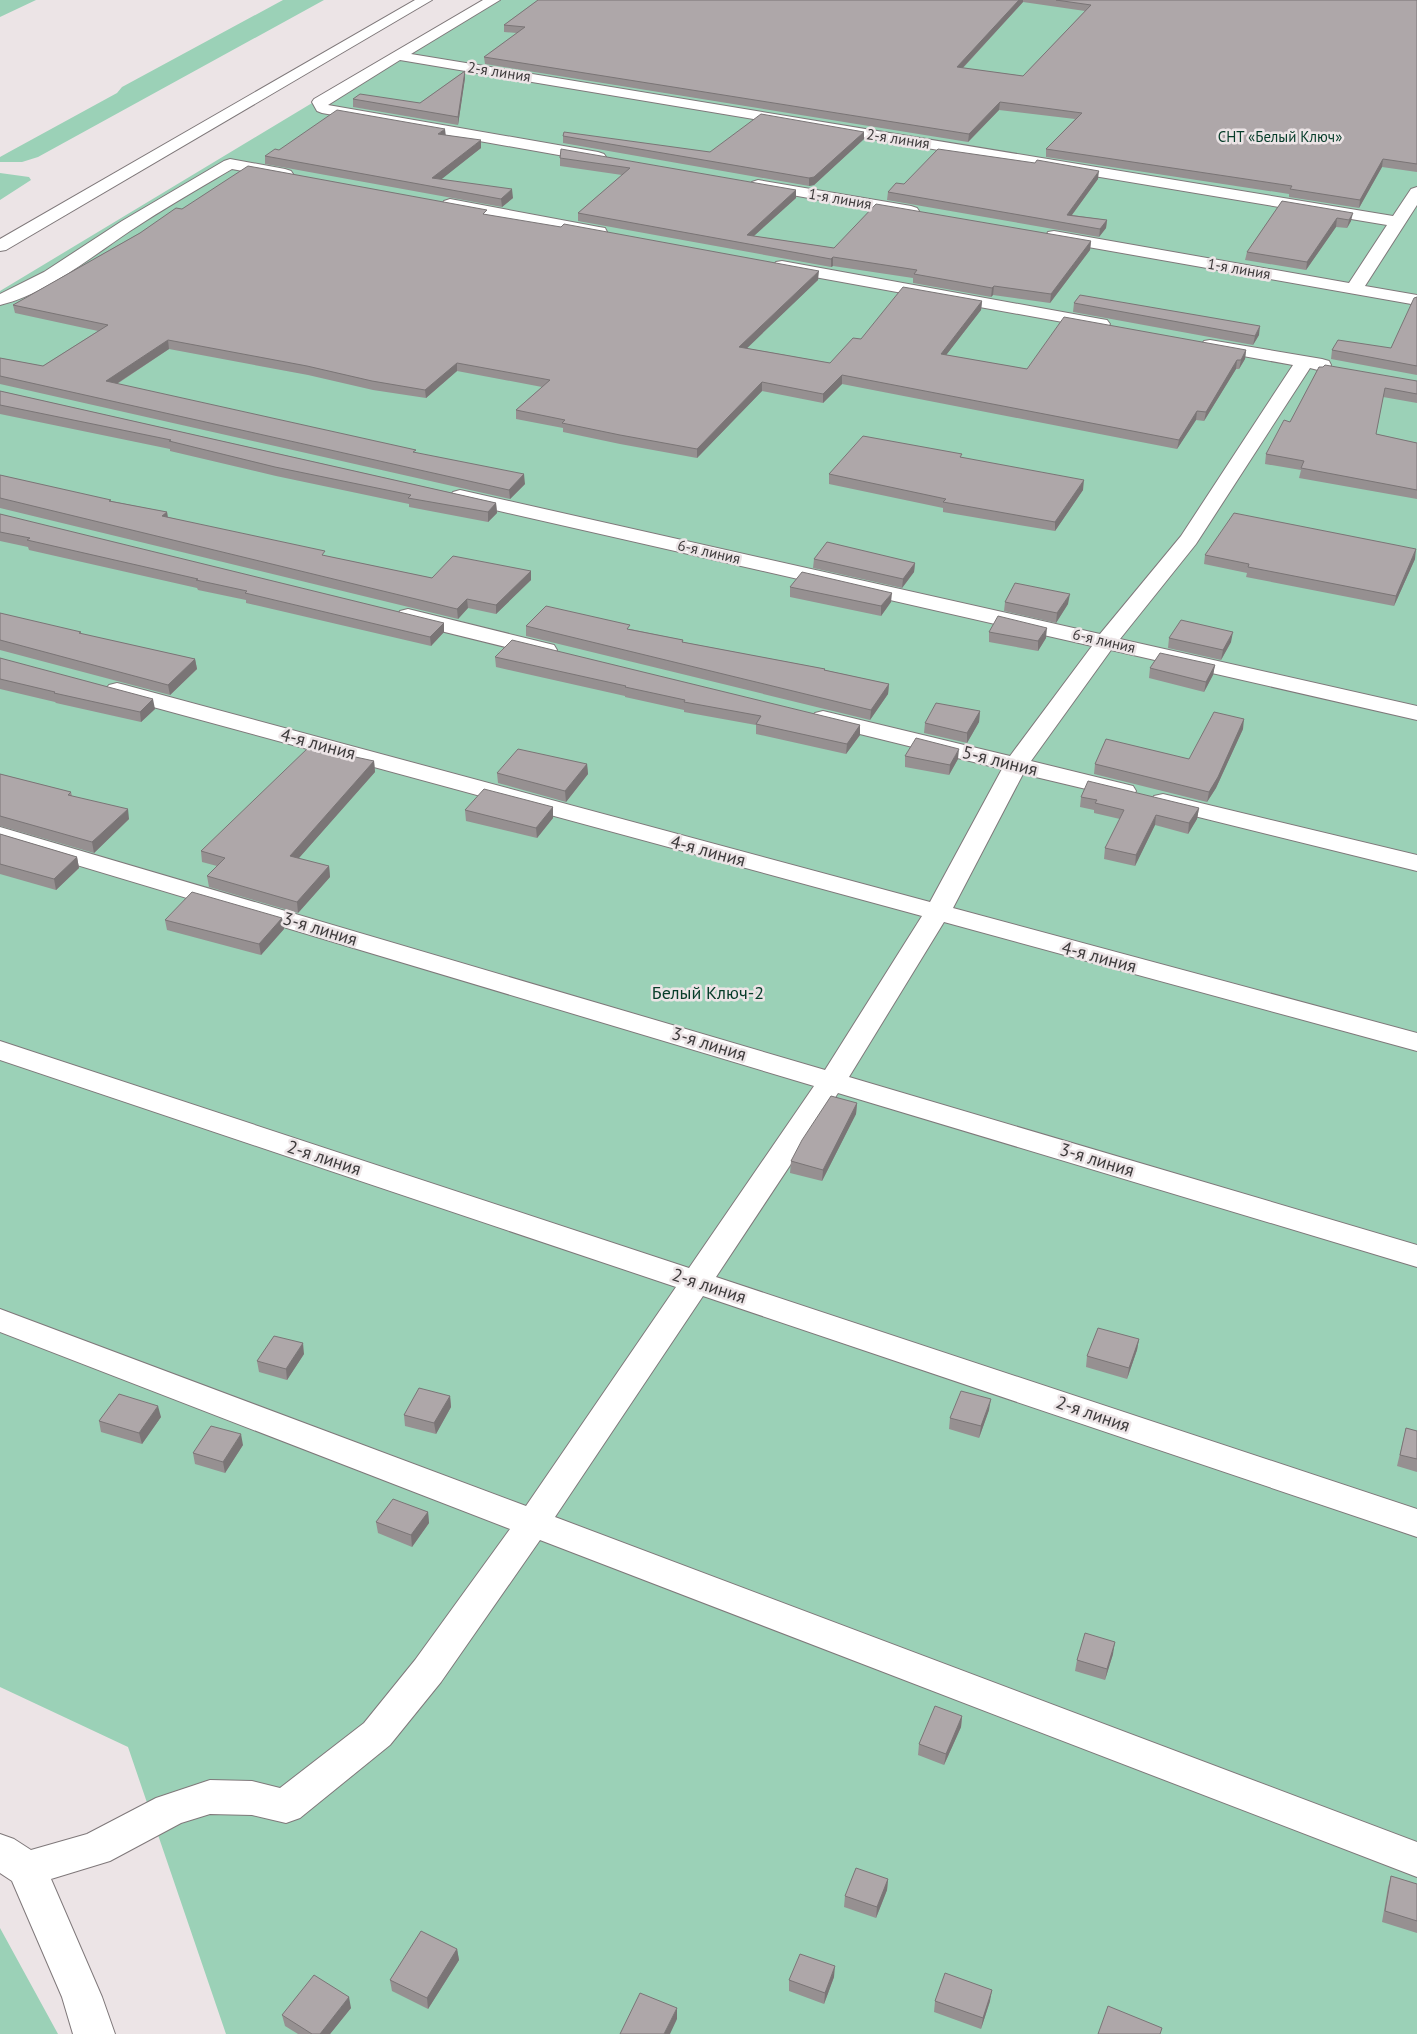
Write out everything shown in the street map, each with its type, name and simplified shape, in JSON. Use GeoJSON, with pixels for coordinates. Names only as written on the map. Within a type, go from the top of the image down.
{"type":"FeatureCollection","features":[{"type":"Feature","properties":{"kind":"street"},"geometry":{"type":"LineString","coordinates":[[0,246],[425,0]]}},
{"type":"Feature","properties":{"kind":"street"},"geometry":{"type":"LineString","coordinates":[[493,0],[319,102],[322,108],[617,160]]}},
{"type":"Feature","properties":{"kind":"street","name":"2-я линия"},"geometry":{"type":"LineString","coordinates":[[399,56],[1398,222]]}},
{"type":"Feature","properties":{"kind":"street"},"geometry":{"type":"LineString","coordinates":[[0,300],[16,294],[66,267],[128,225],[230,164],[299,176]]}},
{"type":"Feature","properties":{"kind":"street","name":"1-я линия"},"geometry":{"type":"LineString","coordinates":[[744,182],[931,215]]}},
{"type":"Feature","properties":{"kind":"street"},"geometry":{"type":"LineString","coordinates":[[1354,289],[1417,192]]}},
{"type":"Feature","properties":{"kind":"street"},"geometry":{"type":"LineString","coordinates":[[436,202],[612,234]]}},
{"type":"Feature","properties":{"kind":"street","name":"1-я линия"},"geometry":{"type":"LineString","coordinates":[[1039,234],[1417,300]]}},
{"type":"Feature","properties":{"kind":"street"},"geometry":{"type":"LineString","coordinates":[[768,263],[1120,328]]}},
{"type":"Feature","properties":{"kind":"street"},"geometry":{"type":"LineString","coordinates":[[1198,342],[1343,369]]}},
{"type":"Feature","properties":{"kind":"street"},"geometry":{"type":"LineString","coordinates":[[94,2034],[82,1997],[13,1860],[96,1849],[170,1810],[210,1797],[252,1798],[286,1806],[377,1734],[428,1671],[533,1523],[832,1081],[936,913],[1016,765],[1106,642],[1189,540],[1306,362]]}},
{"type":"Feature","properties":{"kind":"street","name":"6-я линия"},"geometry":{"type":"LineString","coordinates":[[437,490],[1417,713]]}},
{"type":"Feature","properties":{"kind":"street"},"geometry":{"type":"LineString","coordinates":[[387,611],[571,656]]}},
{"type":"Feature","properties":{"kind":"street","name":"4-я линия"},"geometry":{"type":"LineString","coordinates":[[96,684],[1417,1042]]}},
{"type":"Feature","properties":{"kind":"street","name":"5-я линия"},"geometry":{"type":"LineString","coordinates":[[803,713],[1417,863]]}},
{"type":"Feature","properties":{"kind":"street","name":"3-я линия"},"geometry":{"type":"LineString","coordinates":[[0,834],[1417,1256]]}},
{"type":"Feature","properties":{"kind":"street","name":"2-я линия"},"geometry":{"type":"LineString","coordinates":[[0,1050],[1417,1523]]}},
{"type":"Feature","properties":{"kind":"street"},"geometry":{"type":"LineString","coordinates":[[0,1320],[1417,1860]]}},
{"type":"Feature","properties":{"kind":"green space"},"geometry":{"type":"Polygon","coordinates":[[[0,0],[36,0],[0,17],[0,0]]]}},
{"type":"Feature","properties":{"kind":"green space"},"geometry":{"type":"Polygon","coordinates":[[[283,0],[324,0],[38,157],[22,162],[0,162],[0,157],[117,93],[122,87],[283,0]]]}},
{"type":"Feature","properties":{"kind":"green space","name":"Белый Ключ-2"},"geometry":{"type":"Polygon","coordinates":[[[483,0],[1417,0],[1417,2034],[226,2034],[128,1747],[0,1687],[0,291],[483,0]]]}},
{"type":"Feature","properties":{"kind":"green space"},"geometry":{"type":"Polygon","coordinates":[[[0,173],[29,177],[31,180],[0,200],[0,173]]]}},
{"type":"Feature","properties":{"kind":"green space"},"geometry":{"type":"Polygon","coordinates":[[[0,1928],[58,2034],[0,2034],[0,1928]]]}},
{"type":"Feature","properties":{"kind":"building"},"geometry":{"type":"Polygon","coordinates":[[[538,0],[1019,0],[957,67],[1023,76],[1091,5],[1056,0],[1417,0],[1417,164],[1383,159],[1360,200],[1290,189],[1292,186],[1046,149],[1082,113],[1000,102],[969,134],[484,57],[525,27],[504,25],[538,0]]]}},
{"type":"Feature","properties":{"kind":"building"},"geometry":{"type":"Polygon","coordinates":[[[465,71],[458,117],[353,99],[360,94],[420,103],[465,71]]]}},
{"type":"Feature","properties":{"kind":"building"},"geometry":{"type":"Polygon","coordinates":[[[337,110],[445,129],[438,134],[481,140],[432,178],[512,189],[501,199],[265,156],[275,149],[279,150],[337,110]]]}},
{"type":"Feature","properties":{"kind":"building"},"geometry":{"type":"Polygon","coordinates":[[[761,114],[864,132],[814,177],[809,178],[563,136],[564,132],[710,152],[761,114]]]}},
{"type":"Feature","properties":{"kind":"building"},"geometry":{"type":"Polygon","coordinates":[[[561,149],[796,190],[747,235],[834,248],[876,204],[1091,241],[1051,294],[994,286],[992,288],[914,274],[917,270],[833,257],[831,259],[578,213],[630,168],[560,158],[561,149]]]}},
{"type":"Feature","properties":{"kind":"building"},"geometry":{"type":"Polygon","coordinates":[[[938,149],[1035,163],[1037,160],[1099,171],[1067,215],[1107,220],[1100,229],[888,192],[896,183],[904,184],[938,149]]]}},
{"type":"Feature","properties":{"kind":"building"},"geometry":{"type":"Polygon","coordinates":[[[248,166],[487,210],[483,214],[561,227],[564,224],[819,271],[739,347],[830,363],[853,338],[861,339],[903,287],[982,301],[941,354],[1027,369],[1064,317],[1246,350],[1241,360],[1237,360],[1206,412],[1197,411],[1179,440],[842,375],[823,394],[762,382],[697,449],[562,423],[565,420],[516,410],[550,380],[457,363],[425,390],[168,340],[106,381],[416,450],[413,452],[524,474],[509,490],[0,376],[0,358],[43,366],[108,325],[13,305],[140,233],[176,208],[182,209],[248,166]]]}},
{"type":"Feature","properties":{"kind":"building"},"geometry":{"type":"Polygon","coordinates":[[[1282,201],[1353,213],[1349,220],[1337,218],[1307,262],[1247,252],[1282,201]]]}},
{"type":"Feature","properties":{"kind":"building"},"geometry":{"type":"Polygon","coordinates":[[[1080,295],[1260,326],[1255,336],[1074,303],[1080,295]]]}},
{"type":"Feature","properties":{"kind":"building"},"geometry":{"type":"Polygon","coordinates":[[[1417,297],[1417,366],[1332,350],[1338,340],[1391,348],[1414,298],[1417,297]]]}},
{"type":"Feature","properties":{"kind":"building"},"geometry":{"type":"Polygon","coordinates":[[[1325,365],[1417,381],[1417,394],[1385,388],[1376,434],[1417,443],[1417,490],[1301,468],[1304,461],[1266,454],[1284,420],[1290,422],[1319,367],[1325,365]]]}},
{"type":"Feature","properties":{"kind":"building"},"geometry":{"type":"Polygon","coordinates":[[[0,391],[496,503],[488,512],[408,498],[411,495],[275,467],[169,441],[171,440],[0,405],[0,391]]]}},
{"type":"Feature","properties":{"kind":"building"},"geometry":{"type":"Polygon","coordinates":[[[863,436],[962,454],[960,457],[1084,480],[1055,522],[943,502],[946,499],[829,474],[863,436]]]}},
{"type":"Feature","properties":{"kind":"building"},"geometry":{"type":"Polygon","coordinates":[[[0,475],[111,500],[109,501],[167,512],[162,516],[325,551],[322,555],[432,578],[453,556],[531,571],[496,605],[467,599],[457,609],[0,498],[0,475]]]}},
{"type":"Feature","properties":{"kind":"building"},"geometry":{"type":"Polygon","coordinates":[[[1234,513],[1416,549],[1396,596],[1248,567],[1249,564],[1205,555],[1234,513]]]}},
{"type":"Feature","properties":{"kind":"building"},"geometry":{"type":"Polygon","coordinates":[[[0,514],[444,623],[430,637],[196,580],[198,579],[27,540],[30,538],[0,532],[0,514]]]}},
{"type":"Feature","properties":{"kind":"building"},"geometry":{"type":"Polygon","coordinates":[[[827,542],[915,563],[903,579],[814,559],[827,542]]]}},
{"type":"Feature","properties":{"kind":"building"},"geometry":{"type":"Polygon","coordinates":[[[802,572],[892,593],[881,606],[790,587],[802,572]]]}},
{"type":"Feature","properties":{"kind":"building"},"geometry":{"type":"Polygon","coordinates":[[[1015,583],[1070,594],[1057,613],[1005,602],[1015,583]]]}},
{"type":"Feature","properties":{"kind":"building"},"geometry":{"type":"Polygon","coordinates":[[[546,606],[630,625],[627,629],[683,640],[682,642],[825,669],[889,684],[871,710],[526,626],[546,606]]]}},
{"type":"Feature","properties":{"kind":"building"},"geometry":{"type":"Polygon","coordinates":[[[0,613],[195,659],[168,685],[0,640],[0,613]]]}},
{"type":"Feature","properties":{"kind":"building"},"geometry":{"type":"Polygon","coordinates":[[[998,616],[1047,628],[1038,641],[989,632],[998,616]]]}},
{"type":"Feature","properties":{"kind":"building"},"geometry":{"type":"Polygon","coordinates":[[[1181,620],[1233,632],[1223,650],[1169,638],[1181,620]]]}},
{"type":"Feature","properties":{"kind":"building"},"geometry":{"type":"Polygon","coordinates":[[[512,640],[860,725],[847,744],[756,724],[761,716],[684,702],[685,700],[495,657],[512,640]]]}},
{"type":"Feature","properties":{"kind":"building"},"geometry":{"type":"Polygon","coordinates":[[[1160,653],[1215,665],[1206,682],[1150,668],[1160,653]]]}},
{"type":"Feature","properties":{"kind":"building"},"geometry":{"type":"Polygon","coordinates":[[[0,658],[153,699],[140,712],[0,679],[0,658]]]}},
{"type":"Feature","properties":{"kind":"building"},"geometry":{"type":"Polygon","coordinates":[[[936,703],[980,711],[967,733],[925,723],[936,703]]]}},
{"type":"Feature","properties":{"kind":"building"},"geometry":{"type":"Polygon","coordinates":[[[1214,712],[1244,719],[1218,777],[1209,792],[1095,764],[1106,739],[1189,759],[1214,712]]]}},
{"type":"Feature","properties":{"kind":"building"},"geometry":{"type":"Polygon","coordinates":[[[916,738],[959,749],[950,765],[905,756],[916,738]]]}},
{"type":"Feature","properties":{"kind":"building"},"geometry":{"type":"Polygon","coordinates":[[[309,747],[374,761],[290,856],[329,866],[297,902],[207,876],[225,858],[201,851],[309,747]]]}},
{"type":"Feature","properties":{"kind":"building"},"geometry":{"type":"Polygon","coordinates":[[[518,749],[587,764],[565,791],[497,773],[518,749]]]}},
{"type":"Feature","properties":{"kind":"building"},"geometry":{"type":"Polygon","coordinates":[[[0,774],[71,792],[68,795],[128,809],[92,842],[0,816],[0,774]]]}},
{"type":"Feature","properties":{"kind":"building"},"geometry":{"type":"Polygon","coordinates":[[[1088,781],[1199,808],[1189,823],[1156,815],[1136,855],[1105,848],[1124,810],[1095,803],[1097,800],[1081,797],[1088,781]]]}},
{"type":"Feature","properties":{"kind":"building"},"geometry":{"type":"Polygon","coordinates":[[[484,789],[553,807],[536,828],[465,810],[484,789]]]}},
{"type":"Feature","properties":{"kind":"building"},"geometry":{"type":"Polygon","coordinates":[[[0,834],[77,857],[54,879],[0,864],[0,834]]]}},
{"type":"Feature","properties":{"kind":"building"},"geometry":{"type":"Polygon","coordinates":[[[192,892],[282,918],[259,944],[165,920],[192,892]]]}},
{"type":"Feature","properties":{"kind":"building"},"geometry":{"type":"Polygon","coordinates":[[[831,1096],[857,1103],[823,1170],[791,1161],[802,1140],[831,1096]]]}},
{"type":"Feature","properties":{"kind":"building"},"geometry":{"type":"Polygon","coordinates":[[[1098,1328],[1139,1339],[1129,1368],[1087,1356],[1098,1328]]]}},
{"type":"Feature","properties":{"kind":"building"},"geometry":{"type":"Polygon","coordinates":[[[274,1336],[303,1343],[286,1369],[257,1361],[274,1336]]]}},
{"type":"Feature","properties":{"kind":"building"},"geometry":{"type":"Polygon","coordinates":[[[419,1388],[450,1396],[434,1423],[404,1415],[419,1388]]]}},
{"type":"Feature","properties":{"kind":"building"},"geometry":{"type":"Polygon","coordinates":[[[961,1391],[991,1399],[981,1426],[950,1418],[961,1391]]]}},
{"type":"Feature","properties":{"kind":"building"},"geometry":{"type":"Polygon","coordinates":[[[119,1394],[158,1406],[139,1433],[99,1421],[119,1394]]]}},
{"type":"Feature","properties":{"kind":"building"},"geometry":{"type":"Polygon","coordinates":[[[211,1426],[241,1434],[223,1462],[193,1453],[211,1426]]]}},
{"type":"Feature","properties":{"kind":"building"},"geometry":{"type":"Polygon","coordinates":[[[1406,1428],[1417,1431],[1417,1459],[1400,1455],[1406,1428]]]}},
{"type":"Feature","properties":{"kind":"building"},"geometry":{"type":"Polygon","coordinates":[[[393,1499],[428,1512],[411,1535],[376,1522],[393,1499]]]}},
{"type":"Feature","properties":{"kind":"building"},"geometry":{"type":"Polygon","coordinates":[[[1085,1633],[1115,1642],[1107,1669],[1077,1660],[1085,1633]]]}},
{"type":"Feature","properties":{"kind":"building"},"geometry":{"type":"Polygon","coordinates":[[[935,1706],[962,1716],[946,1754],[919,1744],[935,1706]]]}},
{"type":"Feature","properties":{"kind":"building"},"geometry":{"type":"Polygon","coordinates":[[[856,1868],[888,1879],[877,1907],[845,1896],[856,1868]]]}},
{"type":"Feature","properties":{"kind":"building"},"geometry":{"type":"Polygon","coordinates":[[[1391,1876],[1417,1884],[1417,1921],[1385,1911],[1391,1876]]]}},
{"type":"Feature","properties":{"kind":"building"},"geometry":{"type":"Polygon","coordinates":[[[421,1931],[457,1949],[427,1998],[390,1980],[421,1931]]]}},
{"type":"Feature","properties":{"kind":"building"},"geometry":{"type":"Polygon","coordinates":[[[800,1954],[835,1966],[825,1993],[789,1980],[800,1954]]]}},
{"type":"Feature","properties":{"kind":"building"},"geometry":{"type":"Polygon","coordinates":[[[945,1973],[992,1990],[983,2018],[935,2001],[945,1973]]]}},
{"type":"Feature","properties":{"kind":"building"},"geometry":{"type":"Polygon","coordinates":[[[314,1975],[349,1997],[320,2034],[312,2034],[282,2015],[314,1975]]]}},
{"type":"Feature","properties":{"kind":"building"},"geometry":{"type":"Polygon","coordinates":[[[640,1993],[677,2008],[664,2034],[620,2034],[640,1993]]]}},
{"type":"Feature","properties":{"kind":"building"},"geometry":{"type":"Polygon","coordinates":[[[1108,2006],[1162,2028],[1160,2034],[1098,2034],[1108,2006]]]}},
{"type":"Feature","properties":{"kind":"park label","name":"СНТ «Белый Ключ»"},"geometry":{"type":"Point","coordinates":[1280,137]}}]}
